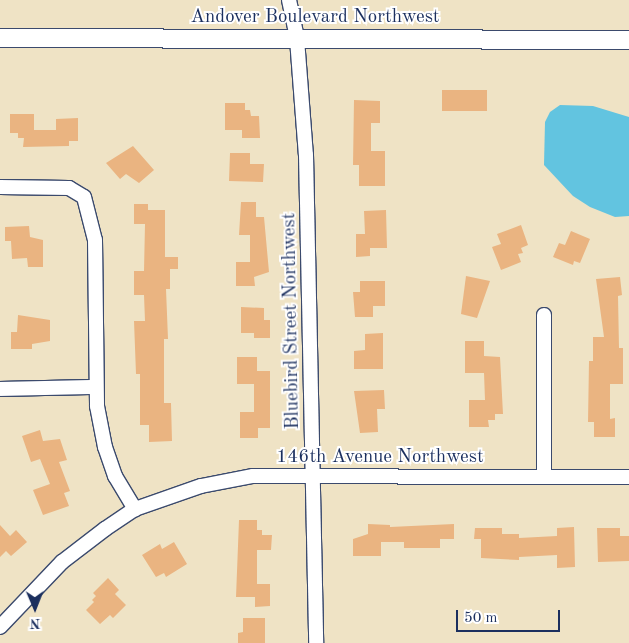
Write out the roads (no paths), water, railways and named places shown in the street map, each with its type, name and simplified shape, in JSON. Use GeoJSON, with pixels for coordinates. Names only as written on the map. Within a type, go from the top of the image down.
{"type":"FeatureCollection","features":[{"type":"Feature","properties":{"kind":"street","name":"Bluebird Street Northwest"},"geometry":{"type":"LineString","coordinates":[[289,0],[297,39],[307,165],[316,643]]}},
{"type":"Feature","properties":{"kind":"street","name":"Andover Boulevard Northwest"},"geometry":{"type":"LineString","coordinates":[[0,38],[629,40]]}},
{"type":"Feature","properties":{"kind":"street"},"geometry":{"type":"LineString","coordinates":[[0,187],[69,188],[84,197],[95,240],[95,387],[105,447],[115,476],[135,508]]}},
{"type":"Feature","properties":{"kind":"street"},"geometry":{"type":"LineString","coordinates":[[544,315],[544,477]]}},
{"type":"Feature","properties":{"kind":"street"},"geometry":{"type":"LineString","coordinates":[[0,389],[95,387]]}},
{"type":"Feature","properties":{"kind":"street","name":"146th Avenue Northwest"},"geometry":{"type":"LineString","coordinates":[[0,627],[62,562],[135,508],[201,486],[244,478],[629,477]]}},
{"type":"Feature","properties":{"kind":"water"},"geometry":{"type":"Polygon","coordinates":[[[560,105],[593,106],[629,117],[629,216],[615,217],[590,207],[573,196],[544,165],[545,122],[550,112],[560,105]]]}}]}
